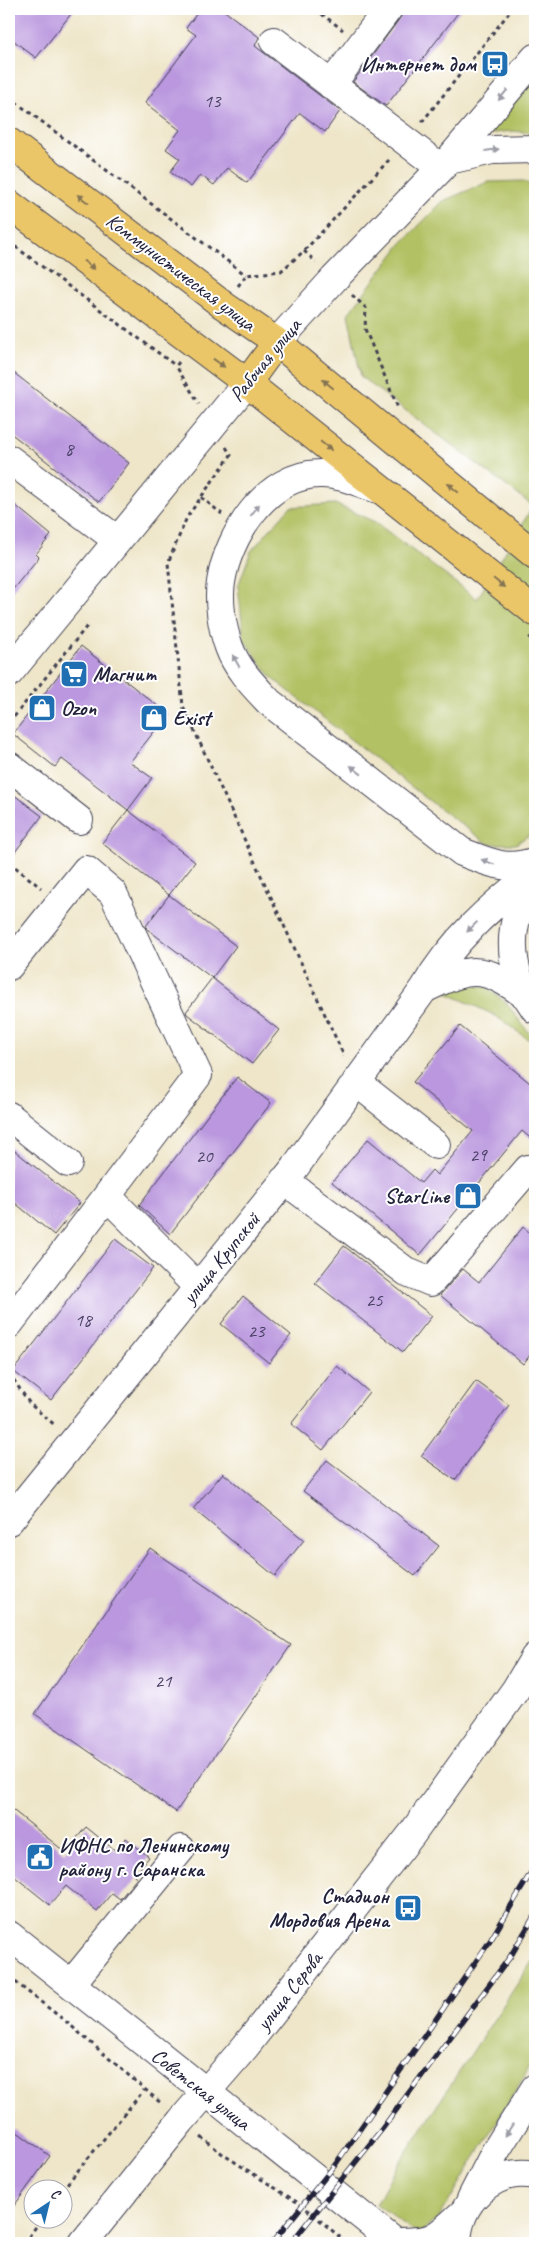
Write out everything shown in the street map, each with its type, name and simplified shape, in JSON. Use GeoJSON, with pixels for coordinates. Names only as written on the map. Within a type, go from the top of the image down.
{"type":"FeatureCollection","features":[{"type":"Feature","properties":{"kind":"main road","name":"Коммунистическая улица"},"geometry":{"type":"LineString","coordinates":[[9,142],[223,305],[277,342],[535,555]]}},
{"type":"Feature","properties":{"kind":"main road"},"geometry":{"type":"LineString","coordinates":[[9,204],[246,383],[535,612]]}},
{"type":"Feature","properties":{"kind":"main road","name":"Рабочая улица"},"geometry":{"type":"LineString","coordinates":[[246,383],[277,342]]}},
{"type":"Feature","properties":{"kind":"street"},"geometry":{"type":"LineString","coordinates":[[331,85],[388,9]]}},
{"type":"Feature","properties":{"kind":"street"},"geometry":{"type":"LineString","coordinates":[[274,41],[406,142],[445,164],[492,150],[535,149]]}},
{"type":"Feature","properties":{"kind":"street","name":"Рабочая улица"},"geometry":{"type":"LineString","coordinates":[[277,342],[334,279],[445,164],[535,58]]}},
{"type":"Feature","properties":{"kind":"street","name":"Рабочая улица"},"geometry":{"type":"LineString","coordinates":[[9,673],[246,383]]}},
{"type":"Feature","properties":{"kind":"street"},"geometry":{"type":"LineString","coordinates":[[9,459],[117,540]]}},
{"type":"Feature","properties":{"kind":"street"},"geometry":{"type":"LineString","coordinates":[[382,491],[335,476],[319,474],[296,478],[276,488],[259,504],[241,529],[229,554],[221,583],[221,614],[228,647],[244,675],[276,708],[462,852],[494,865],[521,866],[535,861]]}},
{"type":"Feature","properties":{"kind":"street"},"geometry":{"type":"LineString","coordinates":[[9,766],[79,820]]}},
{"type":"Feature","properties":{"kind":"street"},"geometry":{"type":"LineString","coordinates":[[9,966],[86,870],[113,893],[198,1075],[9,1324]]}},
{"type":"Feature","properties":{"kind":"street","name":"улица Крупской"},"geometry":{"type":"LineString","coordinates":[[9,1521],[284,1180],[424,989],[436,968],[463,935],[497,902],[535,872]]}},
{"type":"Feature","properties":{"kind":"street"},"geometry":{"type":"LineString","coordinates":[[530,1002],[515,968],[513,935],[519,908],[535,879]]}},
{"type":"Feature","properties":{"kind":"street","name":"улица Крупской"},"geometry":{"type":"LineString","coordinates":[[424,989],[455,974],[473,971],[488,973],[507,982],[530,1002]]}},
{"type":"Feature","properties":{"kind":"street"},"geometry":{"type":"LineString","coordinates":[[356,1082],[436,1145]]}},
{"type":"Feature","properties":{"kind":"street"},"geometry":{"type":"LineString","coordinates":[[9,1116],[68,1163]]}},
{"type":"Feature","properties":{"kind":"street"},"geometry":{"type":"LineString","coordinates":[[284,1180],[407,1272],[431,1282],[528,1169]]}},
{"type":"Feature","properties":{"kind":"street"},"geometry":{"type":"LineString","coordinates":[[107,1196],[198,1287]]}},
{"type":"Feature","properties":{"kind":"street","name":"улица Серова"},"geometry":{"type":"LineString","coordinates":[[83,2243],[181,2121],[246,2047],[412,1834],[516,1689],[535,1657]]}},
{"type":"Feature","properties":{"kind":"street"},"geometry":{"type":"LineString","coordinates":[[71,1984],[181,1850]]}},
{"type":"Feature","properties":{"kind":"street","name":"Советская улица"},"geometry":{"type":"LineString","coordinates":[[9,1935],[395,2243],[421,2242],[436,2238],[487,2184],[506,2176],[527,2173],[535,2175]]}},
{"type":"Feature","properties":{"kind":"street"},"geometry":{"type":"LineString","coordinates":[[457,2243],[457,2229],[467,2206],[495,2152],[535,2088]]}},
{"type":"Feature","properties":{"kind":"path"},"geometry":{"type":"LineString","coordinates":[[316,9],[361,44]]}},
{"type":"Feature","properties":{"kind":"path"},"geometry":{"type":"LineString","coordinates":[[406,142],[512,9]]}},
{"type":"Feature","properties":{"kind":"path"},"geometry":{"type":"LineString","coordinates":[[9,97],[246,275]]}},
{"type":"Feature","properties":{"kind":"path"},"geometry":{"type":"LineString","coordinates":[[9,242],[176,366]]}},
{"type":"Feature","properties":{"kind":"path"},"geometry":{"type":"LineString","coordinates":[[366,308],[365,329],[399,411]]}},
{"type":"Feature","properties":{"kind":"path"},"geometry":{"type":"LineString","coordinates":[[201,497],[241,529]]}},
{"type":"Feature","properties":{"kind":"path"},"geometry":{"type":"LineString","coordinates":[[187,517],[168,563],[183,706],[356,1082]]}},
{"type":"Feature","properties":{"kind":"path"},"geometry":{"type":"LineString","coordinates":[[9,723],[87,626]]}},
{"type":"Feature","properties":{"kind":"path"},"geometry":{"type":"LineString","coordinates":[[9,862],[60,903]]}},
{"type":"Feature","properties":{"kind":"path"},"geometry":{"type":"LineString","coordinates":[[9,1373],[30,1404],[74,1440]]}},
{"type":"Feature","properties":{"kind":"path"},"geometry":{"type":"LineString","coordinates":[[70,2180],[144,2090]]}},
{"type":"Feature","properties":{"kind":"path"},"geometry":{"type":"LineString","coordinates":[[24,2243],[34,2230]]}},
{"type":"Feature","properties":{"kind":"green space"},"geometry":{"type":"Polygon","coordinates":[[[535,71],[535,133],[511,131],[481,135],[535,71]]]}},
{"type":"Feature","properties":{"kind":"green space"},"geometry":{"type":"Polygon","coordinates":[[[523,181],[535,187],[535,831],[516,844],[488,844],[272,678],[244,640],[238,586],[251,551],[290,507],[335,504],[375,522],[477,599],[533,506],[361,377],[348,314],[401,244],[443,201],[488,182],[523,181]]]}},
{"type":"Feature","properties":{"kind":"green space"},"geometry":{"type":"Polygon","coordinates":[[[461,983],[487,987],[507,1004],[535,1041],[535,1044],[494,1015],[447,993],[461,983]]]}},
{"type":"Feature","properties":{"kind":"green space"},"geometry":{"type":"Polygon","coordinates":[[[535,1957],[535,2058],[439,2218],[418,2234],[376,2204],[392,2174],[535,1957]]]}},
{"type":"Feature","properties":{"kind":"building"},"geometry":{"type":"Polygon","coordinates":[[[9,9],[75,9],[36,58],[9,37],[9,9]]]}},
{"type":"Feature","properties":{"kind":"building"},"geometry":{"type":"Polygon","coordinates":[[[200,9],[222,9],[259,37],[255,46],[340,111],[325,132],[300,113],[247,183],[227,168],[214,185],[200,175],[191,187],[170,172],[180,159],[166,149],[180,130],[145,103],[196,35],[186,28],[200,9]]]}},
{"type":"Feature","properties":{"kind":"building"},"geometry":{"type":"Polygon","coordinates":[[[405,9],[461,9],[386,106],[353,82],[405,9]]]}},
{"type":"Feature","properties":{"kind":"building"},"geometry":{"type":"Polygon","coordinates":[[[9,369],[129,463],[99,502],[9,432],[9,369]]]}},
{"type":"Feature","properties":{"kind":"building"},"geometry":{"type":"Polygon","coordinates":[[[9,500],[51,535],[36,554],[39,557],[9,594],[9,500]]]}},
{"type":"Feature","properties":{"kind":"building"},"geometry":{"type":"Polygon","coordinates":[[[81,646],[168,714],[130,762],[152,778],[128,810],[62,759],[55,767],[13,734],[81,646]]]}},
{"type":"Feature","properties":{"kind":"building"},"geometry":{"type":"Polygon","coordinates":[[[9,791],[42,816],[9,860],[9,791]]]}},
{"type":"Feature","properties":{"kind":"building"},"geometry":{"type":"Polygon","coordinates":[[[128,810],[195,862],[169,895],[102,843],[128,810]]]}},
{"type":"Feature","properties":{"kind":"building"},"geometry":{"type":"Polygon","coordinates":[[[169,895],[236,946],[212,978],[147,929],[146,926],[169,895]]]}},
{"type":"Feature","properties":{"kind":"building"},"geometry":{"type":"Polygon","coordinates":[[[212,978],[279,1030],[252,1064],[186,1012],[212,978]]]}},
{"type":"Feature","properties":{"kind":"building"},"geometry":{"type":"Polygon","coordinates":[[[460,1026],[535,1087],[535,1142],[522,1131],[420,1255],[332,1182],[368,1139],[421,1183],[432,1170],[437,1175],[473,1131],[413,1082],[460,1026]]]}},
{"type":"Feature","properties":{"kind":"building"},"geometry":{"type":"Polygon","coordinates":[[[237,1077],[271,1103],[170,1234],[139,1205],[237,1077]]]}},
{"type":"Feature","properties":{"kind":"building"},"geometry":{"type":"Polygon","coordinates":[[[9,1146],[80,1203],[54,1235],[9,1198],[9,1146]]]}},
{"type":"Feature","properties":{"kind":"building"},"geometry":{"type":"Polygon","coordinates":[[[523,1227],[535,1237],[535,1349],[523,1364],[440,1295],[463,1269],[479,1282],[523,1227]]]}},
{"type":"Feature","properties":{"kind":"building"},"geometry":{"type":"Polygon","coordinates":[[[115,1239],[153,1268],[51,1400],[13,1371],[115,1239]]]}},
{"type":"Feature","properties":{"kind":"building"},"geometry":{"type":"Polygon","coordinates":[[[344,1246],[432,1316],[403,1352],[315,1283],[344,1246]]]}},
{"type":"Feature","properties":{"kind":"building"},"geometry":{"type":"Polygon","coordinates":[[[243,1296],[291,1335],[269,1363],[221,1324],[243,1296]]]}},
{"type":"Feature","properties":{"kind":"building"},"geometry":{"type":"Polygon","coordinates":[[[337,1366],[369,1392],[323,1450],[291,1424],[337,1366]]]}},
{"type":"Feature","properties":{"kind":"building"},"geometry":{"type":"Polygon","coordinates":[[[476,1381],[509,1405],[455,1480],[421,1456],[476,1381]]]}},
{"type":"Feature","properties":{"kind":"building"},"geometry":{"type":"Polygon","coordinates":[[[327,1460],[439,1546],[415,1576],[303,1491],[327,1460]]]}},
{"type":"Feature","properties":{"kind":"building"},"geometry":{"type":"Polygon","coordinates":[[[223,1473],[304,1540],[275,1576],[193,1509],[223,1473]]]}},
{"type":"Feature","properties":{"kind":"building"},"geometry":{"type":"Polygon","coordinates":[[[150,1548],[291,1645],[176,1812],[35,1714],[150,1548]]]}},
{"type":"Feature","properties":{"kind":"building"},"geometry":{"type":"Polygon","coordinates":[[[9,1807],[65,1852],[86,1827],[116,1851],[126,1838],[149,1857],[134,1876],[137,1878],[120,1899],[112,1893],[97,1911],[66,1886],[50,1905],[9,1872],[9,1807]]]}},
{"type":"Feature","properties":{"kind":"building"},"geometry":{"type":"Polygon","coordinates":[[[9,2126],[50,2156],[33,2180],[22,2180],[22,2195],[9,2213],[9,2126]]]}},
{"type":"Feature","properties":{"kind":"railway"},"geometry":{"type":"LineString","coordinates":[[272,2243],[335,2165],[490,1941],[535,1866]]}},
{"type":"Feature","properties":{"kind":"railway"},"geometry":{"type":"LineString","coordinates":[[291,2243],[382,2129],[510,1957],[535,1915]]}},
{"type":"Feature","properties":{"kind":"place","name":"Интернет дом"},"geometry":{"type":"Point","coordinates":[495,64]}},
{"type":"Feature","properties":{"kind":"place","name":"Магнит"},"geometry":{"type":"Point","coordinates":[74,674]}},
{"type":"Feature","properties":{"kind":"place","name":"Ozon"},"geometry":{"type":"Point","coordinates":[42,708]}},
{"type":"Feature","properties":{"kind":"place","name":"Exist"},"geometry":{"type":"Point","coordinates":[154,718]}},
{"type":"Feature","properties":{"kind":"place","name":"StarLine"},"geometry":{"type":"Point","coordinates":[468,1196]}},
{"type":"Feature","properties":{"kind":"place","name":"ИФНС по Ленинскому району г. Саранска"},"geometry":{"type":"Point","coordinates":[40,1857]}},
{"type":"Feature","properties":{"kind":"place","name":"Стадион Мордовия Арена"},"geometry":{"type":"Point","coordinates":[408,1908]}}]}
